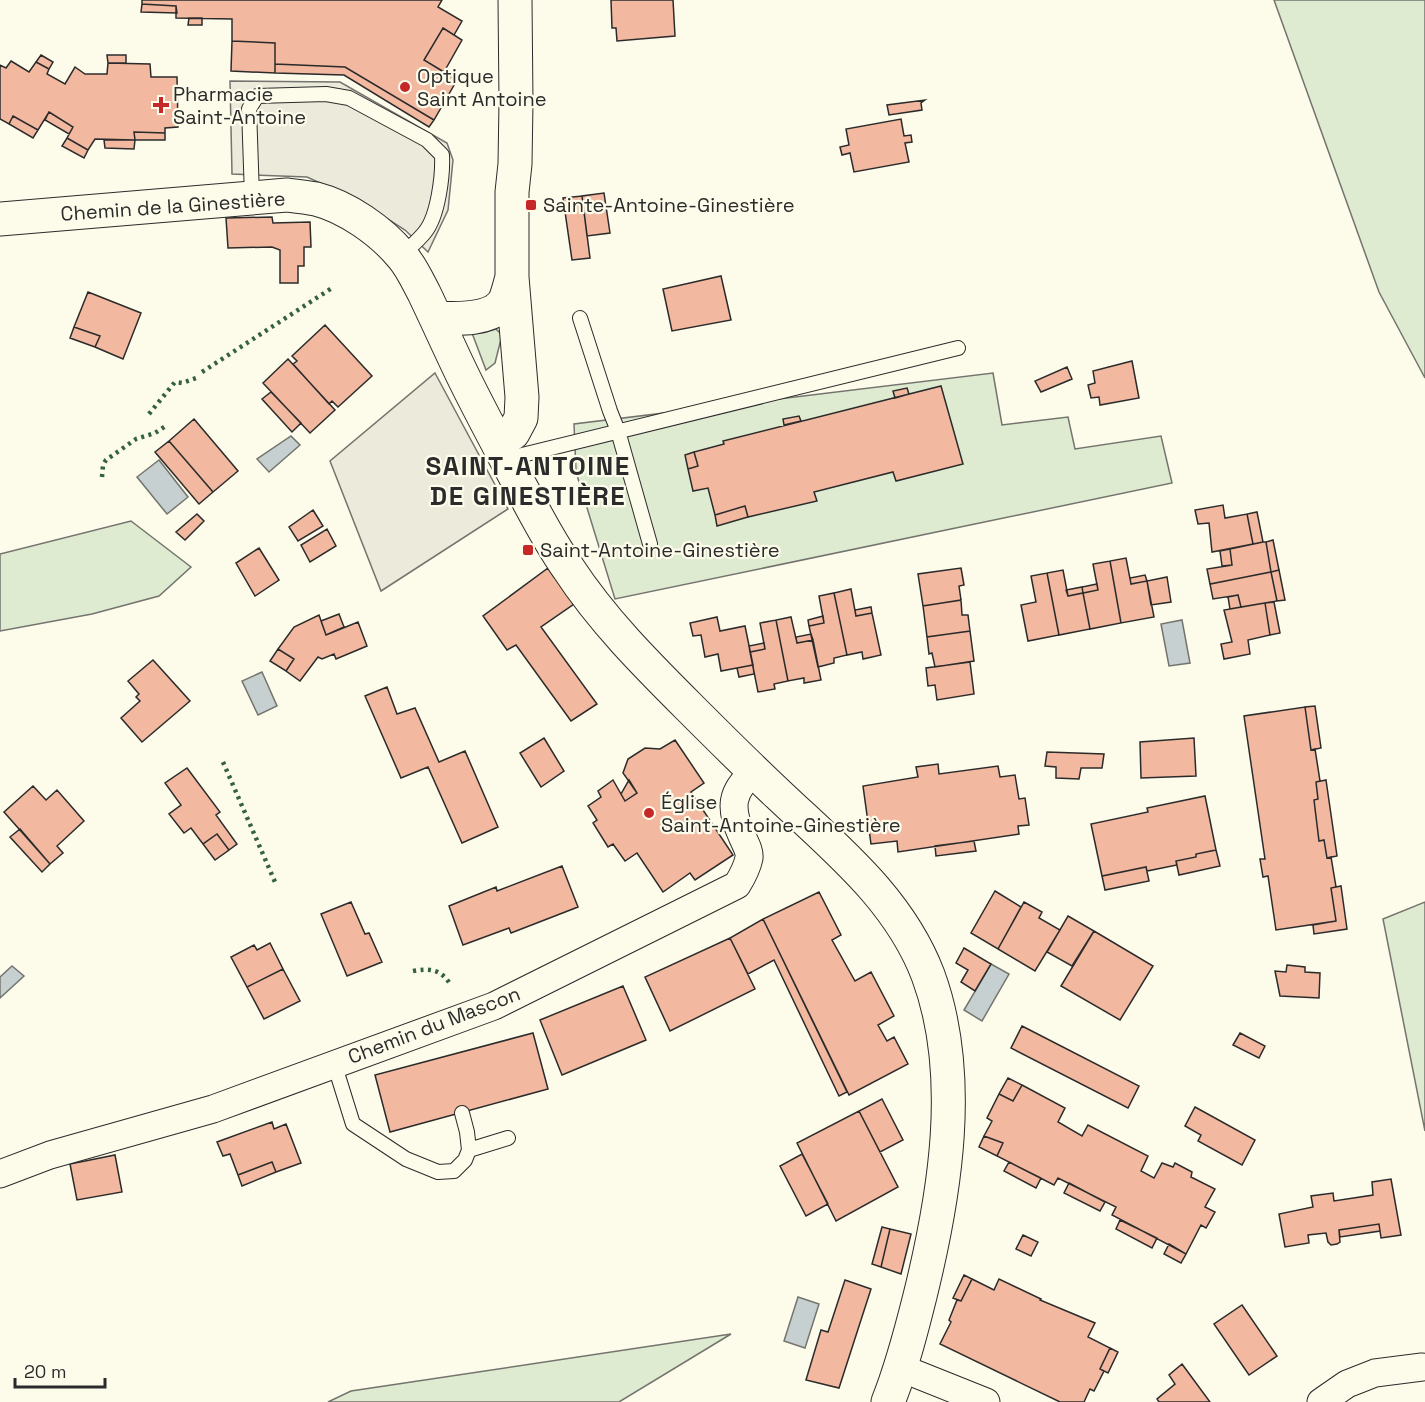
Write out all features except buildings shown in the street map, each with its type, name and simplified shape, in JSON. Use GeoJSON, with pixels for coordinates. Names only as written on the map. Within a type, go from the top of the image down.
{"type":"FeatureCollection","features":[{"type":"Feature","properties":{"kind":"street"},"geometry":{"type":"LineString","coordinates":[[502,451],[520,418],[522,397],[512,277],[512,192],[516,102],[515,0]]}},
{"type":"Feature","properties":{"kind":"street","name":"Chemin de la Ginestière"},"geometry":{"type":"LineString","coordinates":[[0,219],[252,196],[287,195],[317,200],[339,207],[381,236],[402,255],[414,274],[475,399],[545,532],[567,568],[602,616],[644,662],[754,771],[869,880],[893,910],[928,975],[938,1012],[945,1053],[948,1134],[929,1261],[901,1368],[888,1402]]}},
{"type":"Feature","properties":{"kind":"street"},"geometry":{"type":"LineString","coordinates":[[436,318],[464,319],[496,310],[505,300],[512,277]]}},
{"type":"Feature","properties":{"kind":"street"},"geometry":{"type":"LineString","coordinates":[[475,399],[503,372],[516,336]]}},
{"type":"Feature","properties":{"kind":"street","name":"Chemin du Mascon"},"geometry":{"type":"LineString","coordinates":[[0,1174],[50,1155],[213,1109],[494,1006],[737,885],[749,857],[737,826],[735,795],[742,782],[754,771]]}},
{"type":"Feature","properties":{"kind":"street"},"geometry":{"type":"LineString","coordinates":[[1329,1401],[1347,1384],[1375,1373],[1422,1367]]}},
{"type":"Feature","properties":{"kind":"street"},"geometry":{"type":"LineString","coordinates":[[901,1368],[986,1402]]}},
{"type":"Feature","properties":{"kind":"lane"},"geometry":{"type":"LineString","coordinates":[[252,196],[249,109],[256,96],[326,94],[349,98],[427,140],[442,155],[443,168],[438,198],[427,231],[402,255]]}},
{"type":"Feature","properties":{"kind":"lane"},"geometry":{"type":"LineString","coordinates":[[580,318],[618,431],[650,544]]}},
{"type":"Feature","properties":{"kind":"lane"},"geometry":{"type":"LineString","coordinates":[[502,451],[618,431],[958,348]]}},
{"type":"Feature","properties":{"kind":"lane"},"geometry":{"type":"LineString","coordinates":[[334,1064],[353,1124],[406,1159],[438,1172],[453,1171],[465,1160],[469,1150],[462,1113]]}},
{"type":"Feature","properties":{"kind":"lane"},"geometry":{"type":"LineString","coordinates":[[469,1150],[508,1138]]}},
{"type":"Feature","properties":{"kind":"green space"},"geometry":{"type":"Polygon","coordinates":[[[1274,0],[1425,0],[1425,378],[1379,292],[1274,0]]]}},
{"type":"Feature","properties":{"kind":"green space"},"geometry":{"type":"Polygon","coordinates":[[[492,325],[502,335],[495,363],[486,370],[472,333],[492,325]]]}},
{"type":"Feature","properties":{"kind":"green space"},"geometry":{"type":"Polygon","coordinates":[[[993,373],[1002,425],[1068,417],[1075,449],[1161,436],[1172,483],[615,599],[576,472],[574,424],[993,373]]]}},
{"type":"Feature","properties":{"kind":"green space"},"geometry":{"type":"Polygon","coordinates":[[[131,521],[191,567],[159,596],[92,614],[0,631],[0,554],[131,521]]]}},
{"type":"Feature","properties":{"kind":"green space"},"geometry":{"type":"Polygon","coordinates":[[[1425,902],[1425,1131],[1383,919],[1425,902]]]}},
{"type":"Feature","properties":{"kind":"green space"},"geometry":{"type":"Polygon","coordinates":[[[731,1334],[619,1402],[328,1402],[351,1391],[731,1334]]]}},
{"type":"Feature","properties":{"kind":"shaded area"},"geometry":{"type":"Polygon","coordinates":[[[230,81],[340,82],[447,143],[453,160],[448,210],[428,252],[405,230],[360,201],[307,177],[232,174],[230,81]]]}},
{"type":"Feature","properties":{"kind":"shaded area"},"geometry":{"type":"Polygon","coordinates":[[[435,373],[508,509],[381,591],[330,461],[435,373]]]}},
{"type":"Feature","properties":{"kind":"shaded area"},"geometry":{"type":"Polygon","coordinates":[[[291,436],[300,445],[269,472],[257,459],[291,436]]]}},
{"type":"Feature","properties":{"kind":"shaded area"},"geometry":{"type":"Polygon","coordinates":[[[159,460],[188,497],[167,514],[137,477],[159,460]]]}},
{"type":"Feature","properties":{"kind":"shaded area"},"geometry":{"type":"Polygon","coordinates":[[[1182,620],[1190,663],[1169,666],[1161,624],[1182,620]]]}},
{"type":"Feature","properties":{"kind":"shaded area"},"geometry":{"type":"Polygon","coordinates":[[[262,672],[277,706],[258,715],[242,681],[262,672]]]}},
{"type":"Feature","properties":{"kind":"shaded area"},"geometry":{"type":"Polygon","coordinates":[[[991,964],[1009,974],[982,1021],[964,1010],[991,964]]]}},
{"type":"Feature","properties":{"kind":"shaded area"},"geometry":{"type":"Polygon","coordinates":[[[12,966],[24,976],[0,998],[0,977],[12,966]]]}},
{"type":"Feature","properties":{"kind":"shaded area"},"geometry":{"type":"Polygon","coordinates":[[[798,1297],[819,1304],[805,1348],[784,1341],[798,1297]]]}},
{"type":"Feature","properties":{"kind":"hedge"},"geometry":{"type":"LineString","coordinates":[[202,372],[332,288]]}},
{"type":"Feature","properties":{"kind":"hedge"},"geometry":{"type":"LineString","coordinates":[[149,414],[175,382],[182,383],[196,378]]}},
{"type":"Feature","properties":{"kind":"hedge"},"geometry":{"type":"LineString","coordinates":[[102,477],[106,460],[136,439],[155,433],[167,425]]}},
{"type":"Feature","properties":{"kind":"hedge"},"geometry":{"type":"LineString","coordinates":[[223,762],[275,882]]}},
{"type":"Feature","properties":{"kind":"hedge"},"geometry":{"type":"LineString","coordinates":[[413,971],[434,971],[443,975],[450,984]]}},
{"type":"Feature","properties":{"kind":"place","name":"Optique Saint Antoine"},"geometry":{"type":"Point","coordinates":[405,87]}},
{"type":"Feature","properties":{"kind":"place","name":"Pharmacie Saint-Antoine"},"geometry":{"type":"Point","coordinates":[161,105]}},
{"type":"Feature","properties":{"kind":"place","name":"Sainte-Antoine-Ginestière"},"geometry":{"type":"Point","coordinates":[531,205]}},
{"type":"Feature","properties":{"kind":"place","name":"Saint-Antoine-Ginestière"},"geometry":{"type":"Point","coordinates":[528,550]}},
{"type":"Feature","properties":{"kind":"place","name":"Église Saint-Antoine-Ginestière"},"geometry":{"type":"Point","coordinates":[649,813]}},
{"type":"Feature","properties":{"kind":"district","name":"SAINT-ANTOINE DE GINESTIÈRE"},"geometry":{"type":"Point","coordinates":[528,481]}}]}
